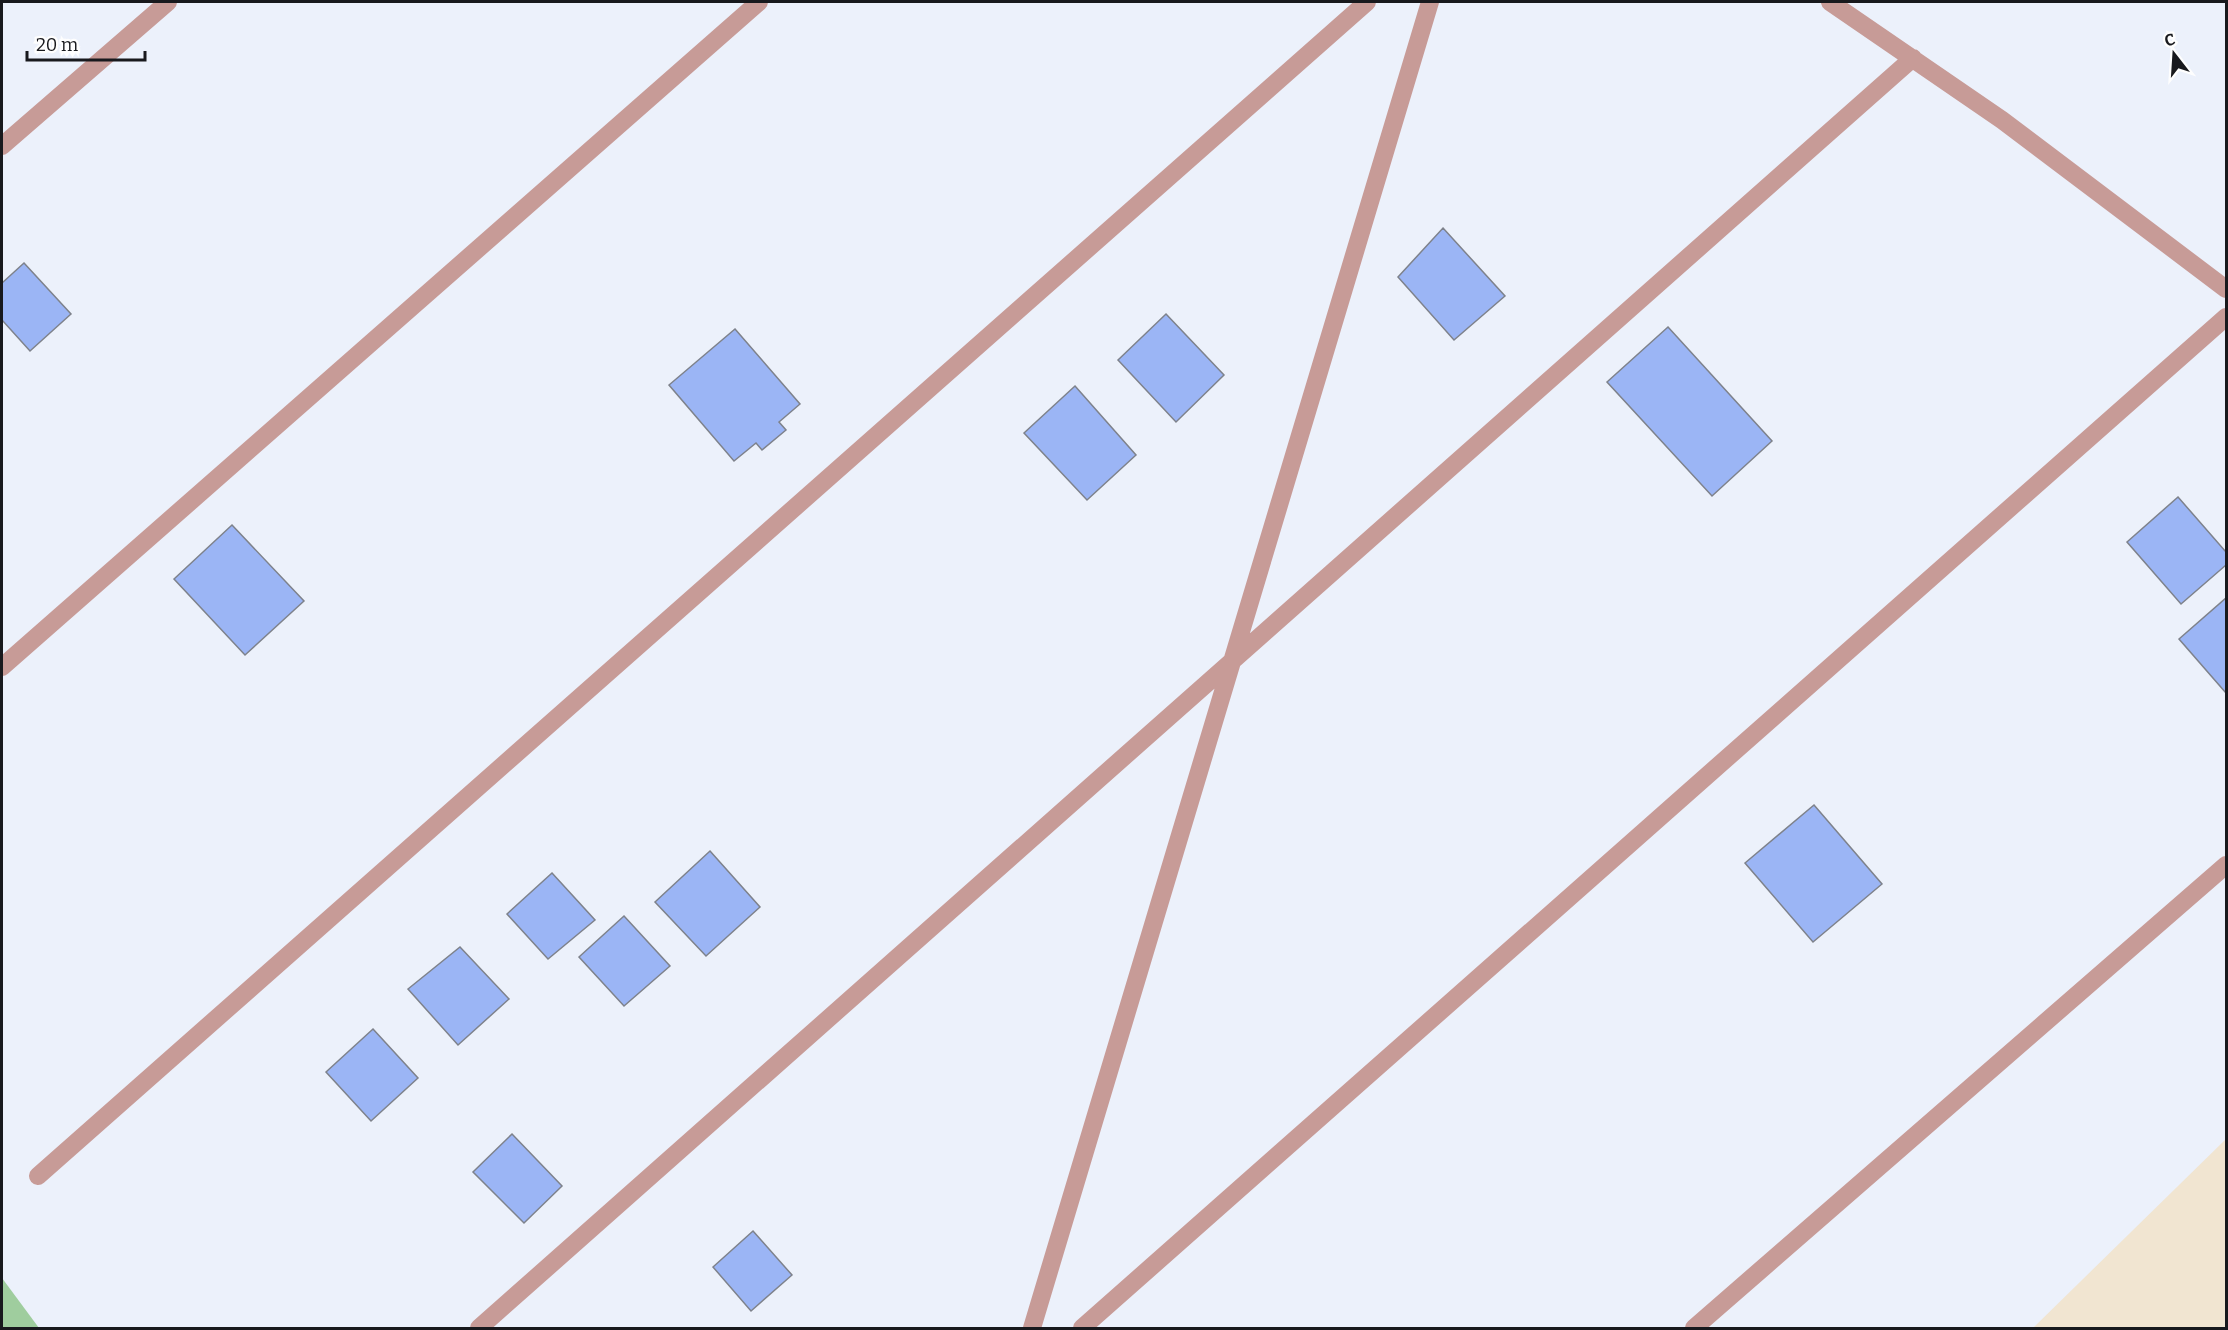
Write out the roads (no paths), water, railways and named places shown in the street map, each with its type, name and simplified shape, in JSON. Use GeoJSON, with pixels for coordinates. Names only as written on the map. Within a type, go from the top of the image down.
{"type":"FeatureCollection","features":[{"type":"Feature","properties":{"kind":"street"},"geometry":{"type":"LineString","coordinates":[[2,146],[168,2]]}},
{"type":"Feature","properties":{"kind":"street"},"geometry":{"type":"LineString","coordinates":[[2,667],[759,2]]}},
{"type":"Feature","properties":{"kind":"street"},"geometry":{"type":"LineString","coordinates":[[38,1176],[1367,2]]}},
{"type":"Feature","properties":{"kind":"street"},"geometry":{"type":"LineString","coordinates":[[1032,1329],[1430,2]]}},
{"type":"Feature","properties":{"kind":"street"},"geometry":{"type":"LineString","coordinates":[[1830,2],[2002,120],[2226,289]]}},
{"type":"Feature","properties":{"kind":"street"},"geometry":{"type":"LineString","coordinates":[[479,1329],[1913,58]]}},
{"type":"Feature","properties":{"kind":"street"},"geometry":{"type":"LineString","coordinates":[[1082,1329],[2226,317]]}},
{"type":"Feature","properties":{"kind":"street"},"geometry":{"type":"LineString","coordinates":[[1694,1329],[2226,865]]}}]}
